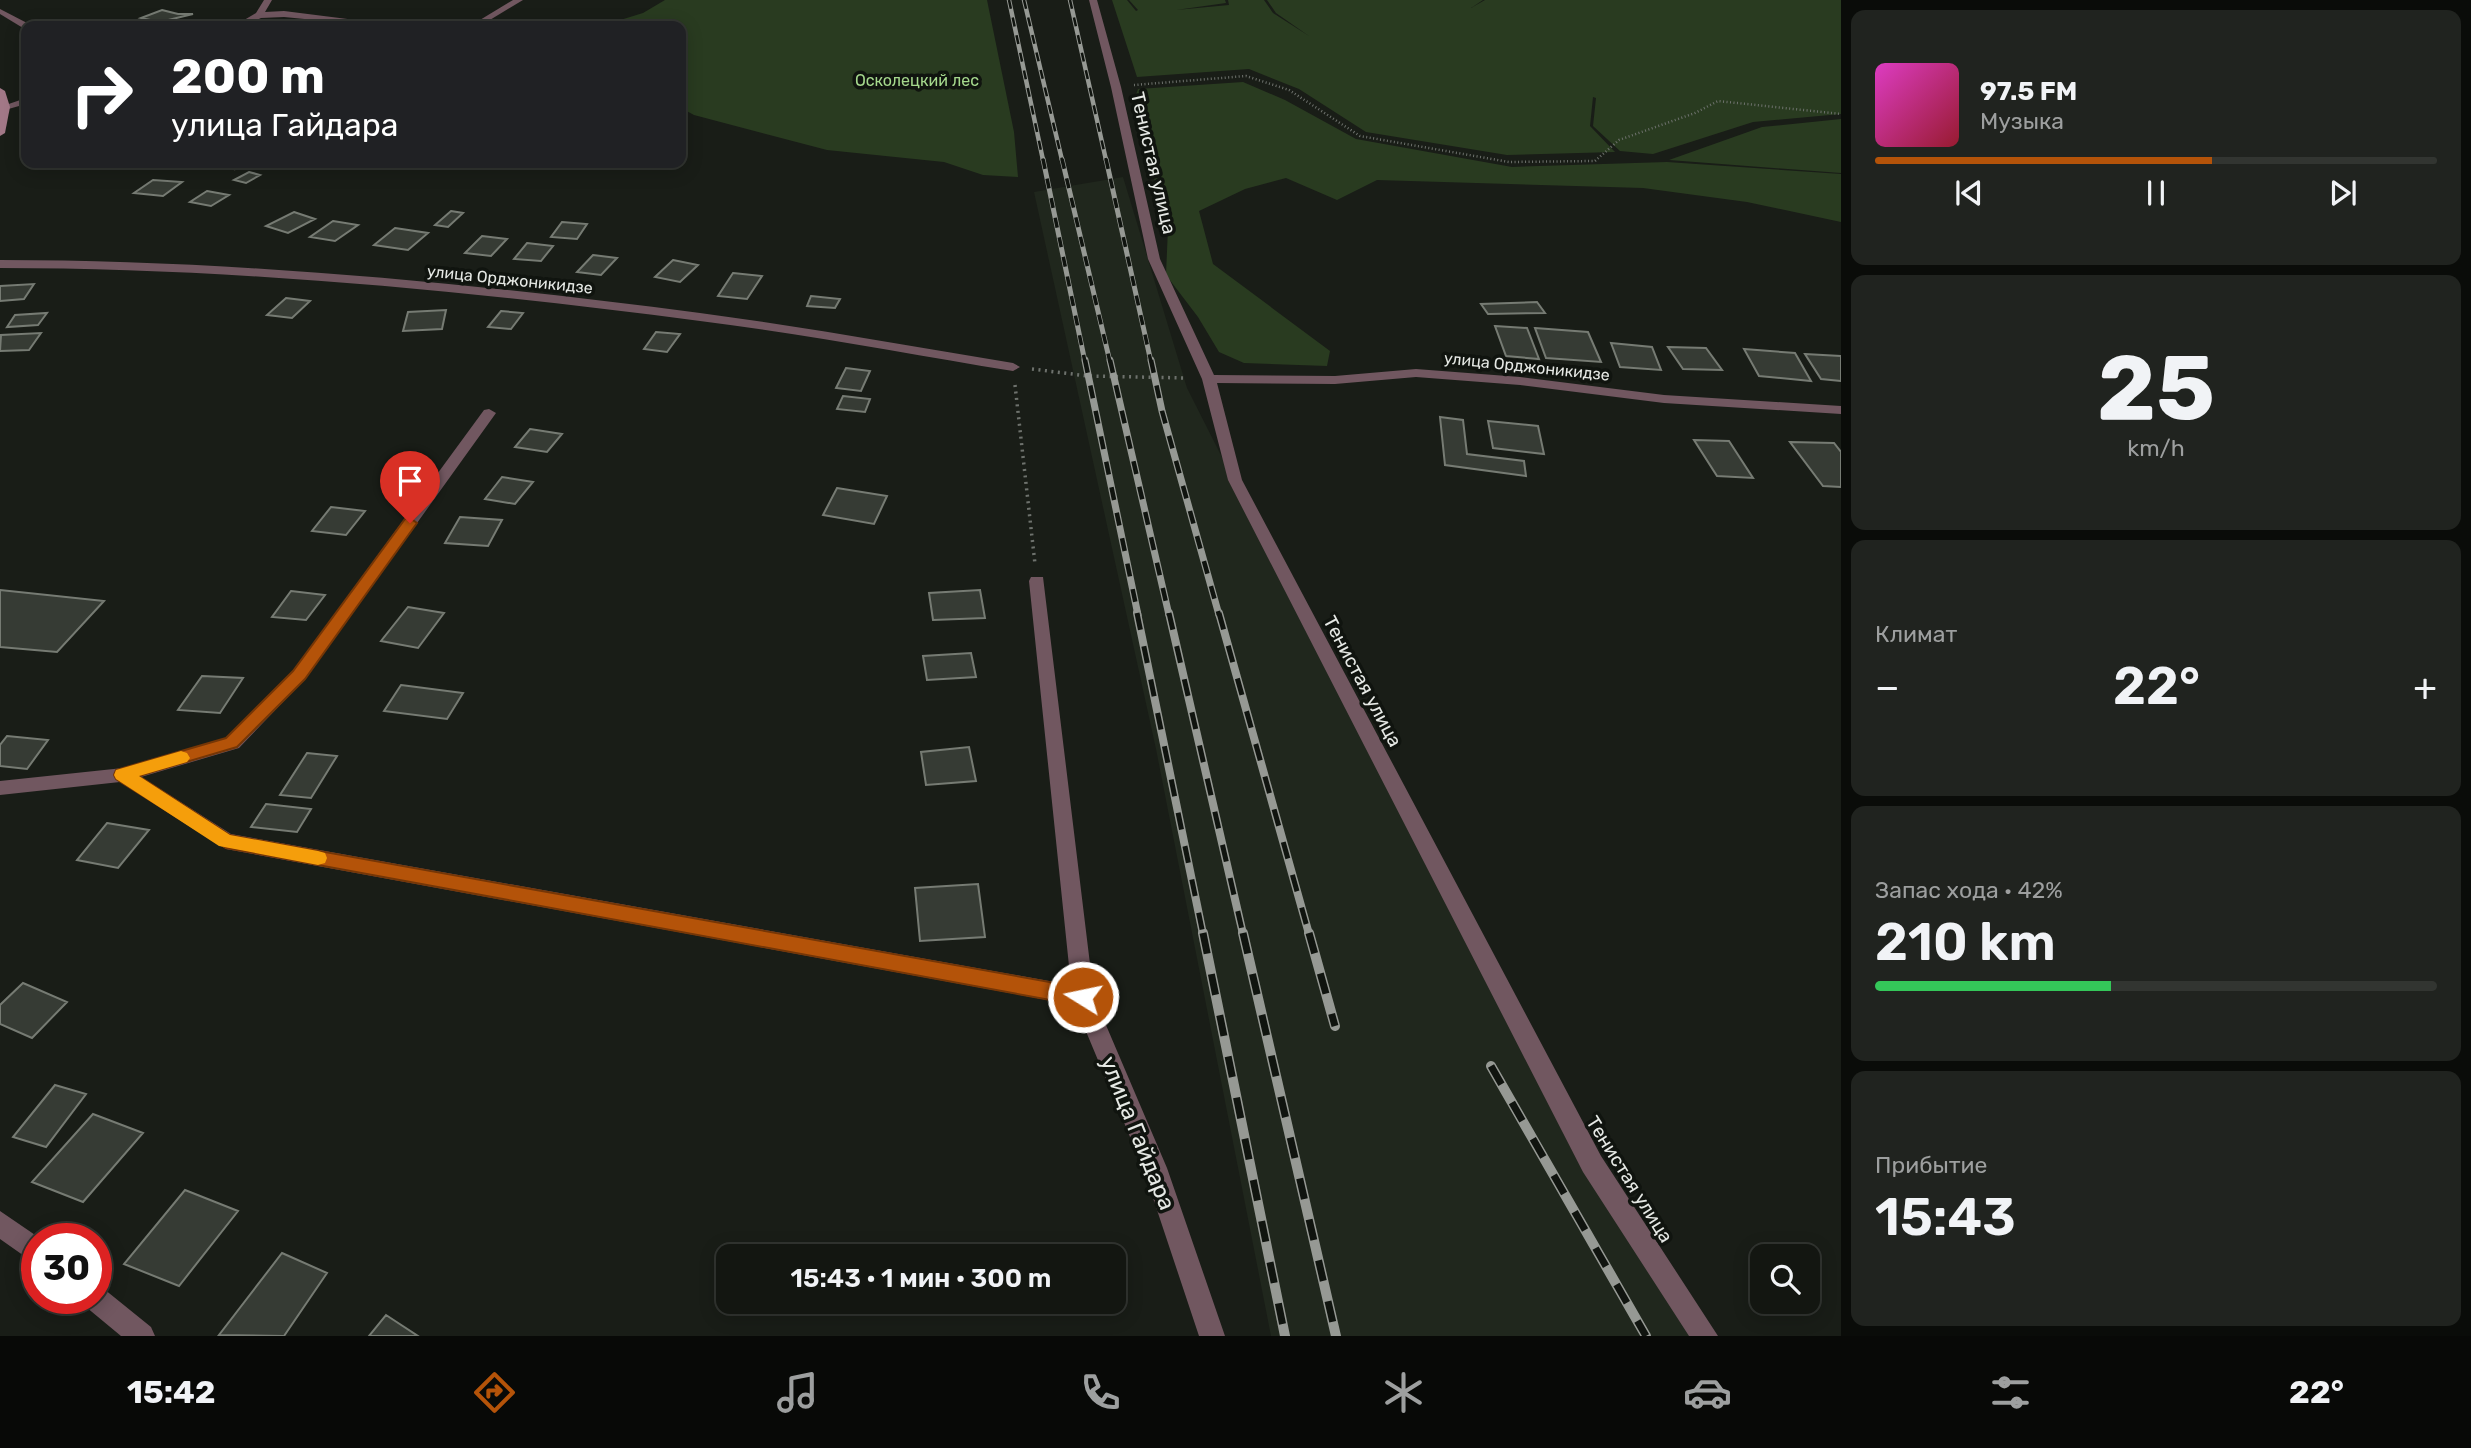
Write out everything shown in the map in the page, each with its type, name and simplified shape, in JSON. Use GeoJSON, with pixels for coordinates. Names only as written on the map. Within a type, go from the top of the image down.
{"type":"FeatureCollection","features":[{"type":"Feature","properties":{"kind":"main road"},"geometry":{"type":"LineString","coordinates":[[0,91],[5,107],[0,133]]}},
{"type":"Feature","properties":{"kind":"street"},"geometry":{"type":"LineString","coordinates":[[259,15],[268,0]]}},
{"type":"Feature","properties":{"kind":"street"},"geometry":{"type":"LineString","coordinates":[[483,21],[519,0]]}},
{"type":"Feature","properties":{"kind":"street","name":"Тенистая улица"},"geometry":{"type":"LineString","coordinates":[[1093,0],[1116,87],[1154,259],[1209,379],[1235,480],[1592,1164],[1705,1336]]}},
{"type":"Feature","properties":{"kind":"street"},"geometry":{"type":"LineString","coordinates":[[247,21],[259,15],[284,14],[351,21]]}},
{"type":"Feature","properties":{"kind":"street"},"geometry":{"type":"LineString","coordinates":[[5,107],[21,102]]}},
{"type":"Feature","properties":{"kind":"street","name":"улица Орджоникидзе"},"geometry":{"type":"LineString","coordinates":[[0,264],[86,264],[348,279],[701,317],[1013,367]]}},
{"type":"Feature","properties":{"kind":"street","name":"улица Орджоникидзе"},"geometry":{"type":"LineString","coordinates":[[1209,379],[1335,380],[1416,373],[1520,381],[1664,399],[1841,410]]}},
{"type":"Feature","properties":{"kind":"street"},"geometry":{"type":"LineString","coordinates":[[0,788],[122,775],[232,743],[299,675],[489,413]]}},
{"type":"Feature","properties":{"kind":"street","name":"улица Гайдара"},"geometry":{"type":"LineString","coordinates":[[1037,581],[1083,997],[1155,1168],[1212,1336]]}},
{"type":"Feature","properties":{"kind":"street"},"geometry":{"type":"LineString","coordinates":[[122,775],[226,841],[1083,997]]}},
{"type":"Feature","properties":{"kind":"street"},"geometry":{"type":"LineString","coordinates":[[0,1223],[21,1239]]}},
{"type":"Feature","properties":{"kind":"street"},"geometry":{"type":"LineString","coordinates":[[112,1312],[142,1336]]}},
{"type":"Feature","properties":{"kind":"lane"},"geometry":{"type":"LineString","coordinates":[[0,11],[21,23]]}},
{"type":"Feature","properties":{"kind":"path"},"geometry":{"type":"LineString","coordinates":[[1116,87],[1246,76],[1289,90],[1360,136],[1509,162],[1595,162],[1619,140],[1695,113],[1718,101],[1841,114]]}},
{"type":"Feature","properties":{"kind":"path"},"geometry":{"type":"LineString","coordinates":[[1037,581],[1013,367],[1088,376],[1209,379]]}},
{"type":"Feature","properties":{"kind":"shaded area"},"geometry":{"type":"Polygon","coordinates":[[[1123,177],[1187,388],[1577,1160],[1690,1336],[1271,1336],[1156,749],[1034,192],[1123,177]]]}},
{"type":"Feature","properties":{"kind":"green space","name":"Осколецкий лес"},"geometry":{"type":"Polygon","coordinates":[[[665,0],[987,0],[1014,132],[1018,177],[983,175],[944,162],[827,150],[694,115],[686,111],[686,21],[617,21],[643,13],[665,0]]]}},
{"type":"Feature","properties":{"kind":"green space"},"geometry":{"type":"Polygon","coordinates":[[[1112,0],[1127,0],[1136,11],[1138,10],[1129,0],[1225,0],[1226,3],[1176,10],[1229,5],[1228,0],[1264,0],[1273,13],[1309,36],[1276,13],[1267,0],[1483,0],[1471,8],[1485,0],[1841,0],[1841,114],[1753,122],[1653,154],[1620,151],[1593,126],[1596,98],[1593,97],[1590,126],[1615,152],[1507,155],[1366,132],[1299,89],[1249,69],[1137,77],[1112,0]]]}},
{"type":"Feature","properties":{"kind":"green space"},"geometry":{"type":"Polygon","coordinates":[[[1243,82],[1285,100],[1356,139],[1512,167],[1667,162],[1841,174],[1841,222],[1747,202],[1643,188],[1377,180],[1337,200],[1286,178],[1245,189],[1199,211],[1213,264],[1330,351],[1327,366],[1244,363],[1219,352],[1198,317],[1166,275],[1168,228],[1133,103],[1138,89],[1243,82]]]}},
{"type":"Feature","properties":{"kind":"green space"},"geometry":{"type":"Polygon","coordinates":[[[1841,119],[1841,173],[1669,160],[1762,127],[1841,119]]]}},
{"type":"Feature","properties":{"kind":"building"},"geometry":{"type":"Polygon","coordinates":[[[162,10],[193,14],[164,21],[141,18],[162,10]]]}},
{"type":"Feature","properties":{"kind":"building"},"geometry":{"type":"Polygon","coordinates":[[[249,172],[260,175],[246,183],[234,180],[249,172]]]}},
{"type":"Feature","properties":{"kind":"building"},"geometry":{"type":"Polygon","coordinates":[[[153,180],[182,182],[163,196],[134,193],[153,180]]]}},
{"type":"Feature","properties":{"kind":"building"},"geometry":{"type":"Polygon","coordinates":[[[207,191],[229,195],[211,206],[190,202],[207,191]]]}},
{"type":"Feature","properties":{"kind":"building"},"geometry":{"type":"Polygon","coordinates":[[[451,211],[463,213],[448,227],[435,225],[451,211]]]}},
{"type":"Feature","properties":{"kind":"building"},"geometry":{"type":"Polygon","coordinates":[[[294,212],[315,219],[288,233],[266,226],[294,212]]]}},
{"type":"Feature","properties":{"kind":"building"},"geometry":{"type":"Polygon","coordinates":[[[333,221],[358,225],[335,241],[310,237],[333,221]]]}},
{"type":"Feature","properties":{"kind":"building"},"geometry":{"type":"Polygon","coordinates":[[[562,222],[587,224],[577,239],[551,237],[562,222]]]}},
{"type":"Feature","properties":{"kind":"building"},"geometry":{"type":"Polygon","coordinates":[[[395,228],[428,233],[408,250],[374,245],[395,228]]]}},
{"type":"Feature","properties":{"kind":"building"},"geometry":{"type":"Polygon","coordinates":[[[482,236],[507,239],[491,256],[465,253],[482,236]]]}},
{"type":"Feature","properties":{"kind":"building"},"geometry":{"type":"Polygon","coordinates":[[[527,243],[553,246],[541,261],[514,259],[527,243]]]}},
{"type":"Feature","properties":{"kind":"building"},"geometry":{"type":"Polygon","coordinates":[[[593,255],[617,258],[601,275],[577,272],[593,255]]]}},
{"type":"Feature","properties":{"kind":"building"},"geometry":{"type":"Polygon","coordinates":[[[673,260],[698,265],[680,282],[655,277],[673,260]]]}},
{"type":"Feature","properties":{"kind":"building"},"geometry":{"type":"Polygon","coordinates":[[[733,273],[762,276],[747,299],[718,296],[733,273]]]}},
{"type":"Feature","properties":{"kind":"building"},"geometry":{"type":"Polygon","coordinates":[[[34,284],[24,299],[0,301],[0,286],[34,284]]]}},
{"type":"Feature","properties":{"kind":"building"},"geometry":{"type":"Polygon","coordinates":[[[811,296],[840,299],[835,308],[807,306],[811,296]]]}},
{"type":"Feature","properties":{"kind":"building"},"geometry":{"type":"Polygon","coordinates":[[[286,298],[310,301],[292,318],[267,315],[286,298]]]}},
{"type":"Feature","properties":{"kind":"building"},"geometry":{"type":"Polygon","coordinates":[[[1537,302],[1545,313],[1488,314],[1481,304],[1537,302]]]}},
{"type":"Feature","properties":{"kind":"building"},"geometry":{"type":"Polygon","coordinates":[[[446,310],[442,329],[403,331],[408,312],[446,310]]]}},
{"type":"Feature","properties":{"kind":"building"},"geometry":{"type":"Polygon","coordinates":[[[501,311],[523,313],[511,329],[488,327],[501,311]]]}},
{"type":"Feature","properties":{"kind":"building"},"geometry":{"type":"Polygon","coordinates":[[[47,313],[38,325],[7,327],[15,315],[47,313]]]}},
{"type":"Feature","properties":{"kind":"building"},"geometry":{"type":"Polygon","coordinates":[[[1495,326],[1527,328],[1539,359],[1506,356],[1495,326]]]}},
{"type":"Feature","properties":{"kind":"building"},"geometry":{"type":"Polygon","coordinates":[[[1535,328],[1588,332],[1601,362],[1546,358],[1535,328]]]}},
{"type":"Feature","properties":{"kind":"building"},"geometry":{"type":"Polygon","coordinates":[[[656,332],[680,334],[667,352],[644,349],[656,332]]]}},
{"type":"Feature","properties":{"kind":"building"},"geometry":{"type":"Polygon","coordinates":[[[41,333],[29,350],[0,351],[1,335],[41,333]]]}},
{"type":"Feature","properties":{"kind":"building"},"geometry":{"type":"Polygon","coordinates":[[[1611,343],[1652,347],[1661,370],[1620,367],[1611,343]]]}},
{"type":"Feature","properties":{"kind":"building"},"geometry":{"type":"Polygon","coordinates":[[[1668,347],[1706,348],[1722,370],[1683,369],[1668,347]]]}},
{"type":"Feature","properties":{"kind":"building"},"geometry":{"type":"Polygon","coordinates":[[[1744,349],[1795,353],[1811,381],[1759,376],[1744,349]]]}},
{"type":"Feature","properties":{"kind":"building"},"geometry":{"type":"Polygon","coordinates":[[[1805,354],[1841,356],[1841,381],[1821,379],[1805,354]]]}},
{"type":"Feature","properties":{"kind":"building"},"geometry":{"type":"Polygon","coordinates":[[[846,368],[870,371],[861,391],[836,388],[846,368]]]}},
{"type":"Feature","properties":{"kind":"building"},"geometry":{"type":"Polygon","coordinates":[[[843,396],[870,399],[865,412],[837,409],[843,396]]]}},
{"type":"Feature","properties":{"kind":"building"},"geometry":{"type":"Polygon","coordinates":[[[1440,417],[1463,420],[1467,454],[1524,461],[1526,476],[1445,465],[1440,417]]]}},
{"type":"Feature","properties":{"kind":"building"},"geometry":{"type":"Polygon","coordinates":[[[1488,421],[1538,426],[1544,454],[1493,448],[1488,421]]]}},
{"type":"Feature","properties":{"kind":"building"},"geometry":{"type":"Polygon","coordinates":[[[530,429],[562,434],[547,452],[515,447],[530,429]]]}},
{"type":"Feature","properties":{"kind":"building"},"geometry":{"type":"Polygon","coordinates":[[[1694,440],[1729,441],[1753,478],[1717,476],[1694,440]]]}},
{"type":"Feature","properties":{"kind":"building"},"geometry":{"type":"Polygon","coordinates":[[[1790,442],[1834,443],[1841,452],[1841,487],[1823,486],[1790,442]]]}},
{"type":"Feature","properties":{"kind":"building"},"geometry":{"type":"Polygon","coordinates":[[[502,477],[533,482],[515,504],[485,499],[502,477]]]}},
{"type":"Feature","properties":{"kind":"building"},"geometry":{"type":"Polygon","coordinates":[[[837,488],[887,496],[874,524],[823,515],[837,488]]]}},
{"type":"Feature","properties":{"kind":"building"},"geometry":{"type":"Polygon","coordinates":[[[331,507],[365,511],[346,535],[312,531],[331,507]]]}},
{"type":"Feature","properties":{"kind":"building"},"geometry":{"type":"Polygon","coordinates":[[[460,517],[502,520],[488,546],[445,543],[460,517]]]}},
{"type":"Feature","properties":{"kind":"building"},"geometry":{"type":"Polygon","coordinates":[[[0,590],[104,601],[57,652],[0,647],[0,590]]]}},
{"type":"Feature","properties":{"kind":"building"},"geometry":{"type":"Polygon","coordinates":[[[980,590],[985,618],[933,620],[929,593],[980,590]]]}},
{"type":"Feature","properties":{"kind":"building"},"geometry":{"type":"Polygon","coordinates":[[[291,591],[325,595],[306,620],[272,617],[291,591]]]}},
{"type":"Feature","properties":{"kind":"building"},"geometry":{"type":"Polygon","coordinates":[[[408,607],[444,613],[418,648],[381,641],[408,607]]]}},
{"type":"Feature","properties":{"kind":"building"},"geometry":{"type":"Polygon","coordinates":[[[971,653],[976,677],[927,680],[923,656],[971,653]]]}},
{"type":"Feature","properties":{"kind":"building"},"geometry":{"type":"Polygon","coordinates":[[[202,676],[243,678],[220,713],[178,710],[202,676]]]}},
{"type":"Feature","properties":{"kind":"building"},"geometry":{"type":"Polygon","coordinates":[[[401,685],[463,693],[447,719],[384,711],[401,685]]]}},
{"type":"Feature","properties":{"kind":"building"},"geometry":{"type":"Polygon","coordinates":[[[7,736],[48,740],[27,769],[0,766],[0,745],[7,736]]]}},
{"type":"Feature","properties":{"kind":"building"},"geometry":{"type":"Polygon","coordinates":[[[969,747],[976,781],[926,785],[921,752],[969,747]]]}},
{"type":"Feature","properties":{"kind":"building"},"geometry":{"type":"Polygon","coordinates":[[[307,753],[337,756],[311,798],[280,795],[307,753]]]}},
{"type":"Feature","properties":{"kind":"building"},"geometry":{"type":"Polygon","coordinates":[[[266,804],[311,809],[297,832],[251,827],[266,804]]]}},
{"type":"Feature","properties":{"kind":"building"},"geometry":{"type":"Polygon","coordinates":[[[107,823],[149,830],[118,868],[77,860],[107,823]]]}},
{"type":"Feature","properties":{"kind":"building"},"geometry":{"type":"Polygon","coordinates":[[[978,884],[985,937],[920,941],[915,888],[978,884]]]}},
{"type":"Feature","properties":{"kind":"building"},"geometry":{"type":"Polygon","coordinates":[[[23,983],[67,1002],[32,1038],[0,1024],[0,1005],[23,983]]]}},
{"type":"Feature","properties":{"kind":"building"},"geometry":{"type":"Polygon","coordinates":[[[55,1085],[86,1094],[46,1147],[13,1137],[55,1085]]]}},
{"type":"Feature","properties":{"kind":"building"},"geometry":{"type":"Polygon","coordinates":[[[93,1114],[143,1133],[83,1202],[32,1182],[93,1114]]]}},
{"type":"Feature","properties":{"kind":"building"},"geometry":{"type":"Polygon","coordinates":[[[185,1190],[238,1211],[179,1286],[124,1264],[185,1190]]]}},
{"type":"Feature","properties":{"kind":"building"},"geometry":{"type":"Polygon","coordinates":[[[282,1253],[327,1273],[284,1336],[219,1335],[282,1253]]]}},
{"type":"Feature","properties":{"kind":"building"},"geometry":{"type":"Polygon","coordinates":[[[386,1315],[418,1336],[369,1336],[386,1315]]]}},
{"type":"Feature","properties":{"kind":"railway"},"geometry":{"type":"LineString","coordinates":[[1009,0],[1043,160]]}},
{"type":"Feature","properties":{"kind":"railway"},"geometry":{"type":"LineString","coordinates":[[1024,0],[1062,160]]}},
{"type":"Feature","properties":{"kind":"railway"},"geometry":{"type":"LineString","coordinates":[[1070,0],[1106,160]]}},
{"type":"Feature","properties":{"kind":"railway"},"geometry":{"type":"LineString","coordinates":[[1043,159],[1085,362]]}},
{"type":"Feature","properties":{"kind":"railway"},"geometry":{"type":"LineString","coordinates":[[1062,159],[1110,362]]}},
{"type":"Feature","properties":{"kind":"railway"},"geometry":{"type":"LineString","coordinates":[[1106,159],[1151,362]]}},
{"type":"Feature","properties":{"kind":"railway"},"geometry":{"type":"LineString","coordinates":[[1085,360],[1138,615]]}},
{"type":"Feature","properties":{"kind":"railway"},"geometry":{"type":"LineString","coordinates":[[1110,360],[1169,615]]}},
{"type":"Feature","properties":{"kind":"railway"},"geometry":{"type":"LineString","coordinates":[[1151,360],[1162,411],[1219,615]]}},
{"type":"Feature","properties":{"kind":"railway"},"geometry":{"type":"LineString","coordinates":[[1137,613],[1203,934]]}},
{"type":"Feature","properties":{"kind":"railway"},"geometry":{"type":"LineString","coordinates":[[1169,613],[1243,934]]}},
{"type":"Feature","properties":{"kind":"railway"},"geometry":{"type":"LineString","coordinates":[[1219,613],[1309,934]]}},
{"type":"Feature","properties":{"kind":"railway"},"geometry":{"type":"LineString","coordinates":[[1203,933],[1285,1336]]}},
{"type":"Feature","properties":{"kind":"railway"},"geometry":{"type":"LineString","coordinates":[[1243,933],[1336,1336]]}},
{"type":"Feature","properties":{"kind":"railway"},"geometry":{"type":"LineString","coordinates":[[1309,933],[1335,1026]]}},
{"type":"Feature","properties":{"kind":"railway"},"geometry":{"type":"LineString","coordinates":[[1491,1066],[1646,1336]]}},
{"type":"Feature","properties":{"kind":"slow traffic"},"geometry":{"type":"LineString","coordinates":[[181,758],[122,775],[226,841],[318,858]]}},
{"type":"Feature","properties":{"kind":"route"},"geometry":{"type":"LineString","coordinates":[[410,523],[299,675],[232,743],[122,775],[226,841],[1083,997]]}}]}
